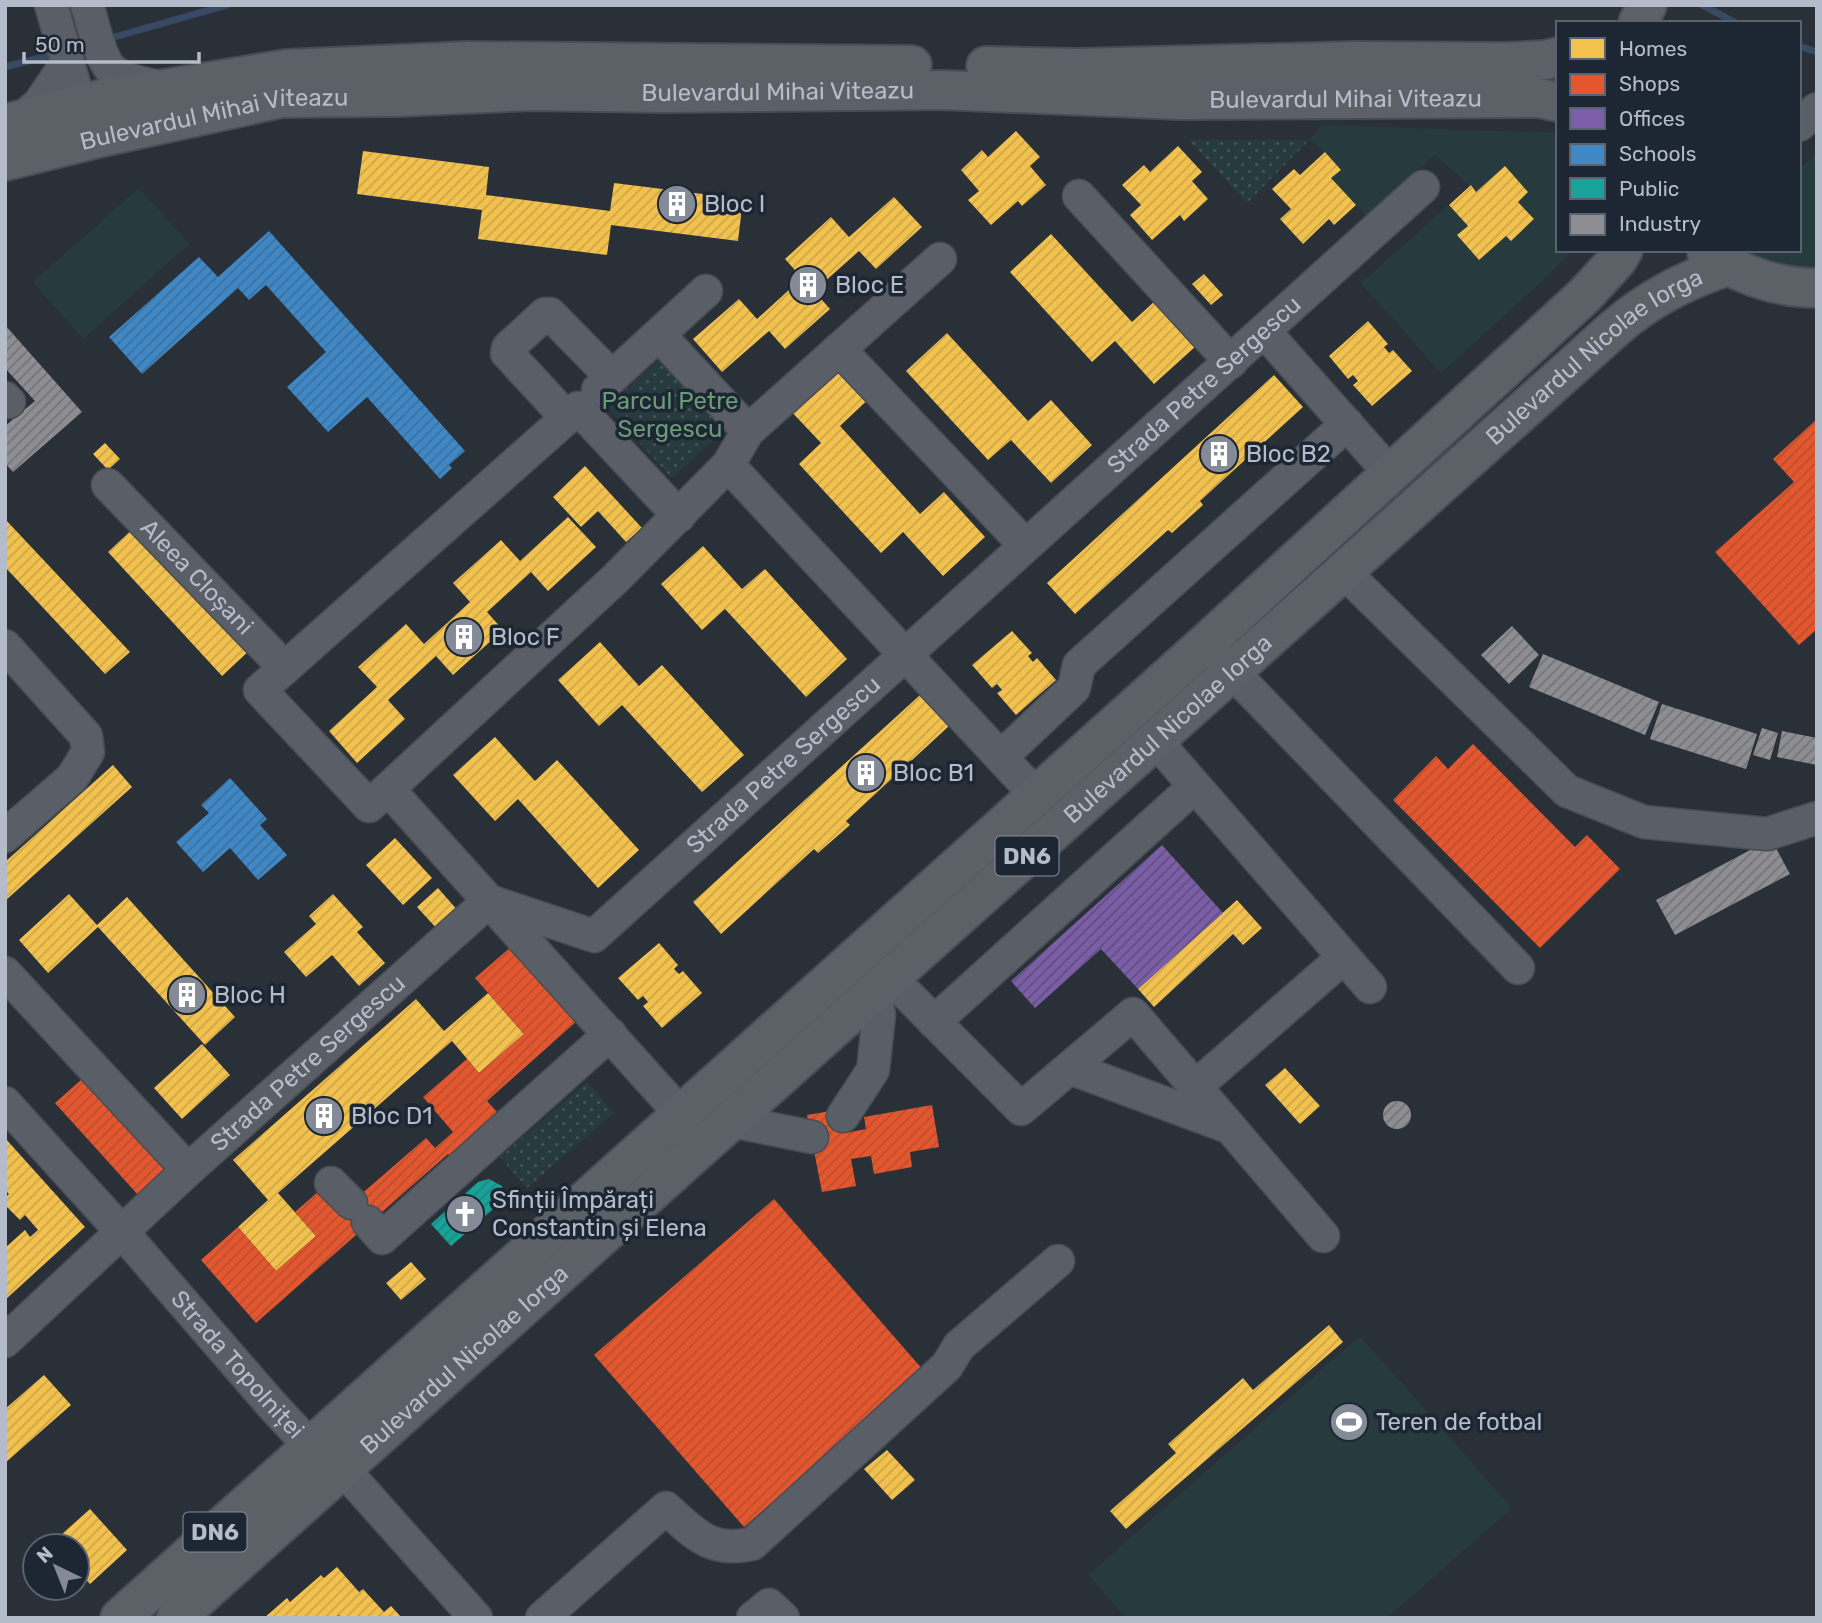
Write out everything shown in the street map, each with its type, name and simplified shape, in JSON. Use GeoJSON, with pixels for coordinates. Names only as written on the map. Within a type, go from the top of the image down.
{"type":"FeatureCollection","features":[{"type":"Feature","properties":{"kind":"main road","name":"Bulevardul Mihai Viteazu"},"geometry":{"type":"LineString","coordinates":[[13,122],[91,101],[287,69],[468,61],[604,77],[1076,82],[1355,61],[1507,62],[1556,57]]}},
{"type":"Feature","properties":{"kind":"main road","name":"Bulevardul Mihai Viteazu"},"geometry":{"type":"LineString","coordinates":[[5,162],[98,138],[281,98],[397,97],[532,91],[604,77]]}},
{"type":"Feature","properties":{"kind":"main road","name":"Bulevardul Mihai Viteazu"},"geometry":{"type":"LineString","coordinates":[[1076,82],[1181,100],[1539,98],[1556,102]]}},
{"type":"Feature","properties":{"kind":"main road","name":"Bulevardul Nicolae Iorga"},"geometry":{"type":"LineString","coordinates":[[310,1446],[1205,644],[1585,295],[1622,252]]}},
{"type":"Feature","properties":{"kind":"main road","name":"Bulevardul Nicolae Iorga"},"geometry":{"type":"LineString","coordinates":[[343,1469],[1630,315],[1715,258]]}},
{"type":"Feature","properties":{"kind":"main road","name":"DN6"},"geometry":{"type":"LineString","coordinates":[[1715,258],[1761,280],[1797,288],[1817,288]]}},
{"type":"Feature","properties":{"kind":"main road","name":"DN6"},"geometry":{"type":"LineString","coordinates":[[120,1618],[310,1446]]}},
{"type":"Feature","properties":{"kind":"main road","name":"DN6"},"geometry":{"type":"LineString","coordinates":[[176,1618],[343,1469]]}},
{"type":"Feature","properties":{"kind":"street"},"geometry":{"type":"LineString","coordinates":[[51,5],[68,61],[91,101],[98,138]]}},
{"type":"Feature","properties":{"kind":"street"},"geometry":{"type":"LineString","coordinates":[[87,5],[102,52],[111,69],[136,82],[164,88]]}},
{"type":"Feature","properties":{"kind":"street"},"geometry":{"type":"LineString","coordinates":[[91,101],[102,52]]}},
{"type":"Feature","properties":{"kind":"street"},"geometry":{"type":"LineString","coordinates":[[13,122],[39,104],[68,61]]}},
{"type":"Feature","properties":{"kind":"street"},"geometry":{"type":"LineString","coordinates":[[1801,123],[1817,108]]}},
{"type":"Feature","properties":{"kind":"street","name":"Strada Petre Sergescu"},"geometry":{"type":"LineString","coordinates":[[5,1341],[188,1170],[489,901],[594,936],[1423,187]]}},
{"type":"Feature","properties":{"kind":"street"},"geometry":{"type":"LineString","coordinates":[[1079,196],[1231,362]]}},
{"type":"Feature","properties":{"kind":"street"},"geometry":{"type":"LineString","coordinates":[[706,291],[573,413],[260,690],[369,806],[615,579],[679,516],[728,466],[748,431],[940,259]]}},
{"type":"Feature","properties":{"kind":"street"},"geometry":{"type":"LineString","coordinates":[[612,377],[550,314],[545,314],[508,348],[506,353],[573,413],[679,516]]}},
{"type":"Feature","properties":{"kind":"street"},"geometry":{"type":"LineString","coordinates":[[1264,331],[1390,473]]}},
{"type":"Feature","properties":{"kind":"street"},"geometry":{"type":"LineString","coordinates":[[659,335],[748,431]]}},
{"type":"Feature","properties":{"kind":"street"},"geometry":{"type":"LineString","coordinates":[[839,349],[1025,545]]}},
{"type":"Feature","properties":{"kind":"street"},"geometry":{"type":"LineString","coordinates":[[1001,757],[1074,688],[1079,665],[1347,424]]}},
{"type":"Feature","properties":{"kind":"street"},"geometry":{"type":"LineString","coordinates":[[728,466],[1036,795]]}},
{"type":"Feature","properties":{"kind":"street","name":"Aleea Cloșani"},"geometry":{"type":"LineString","coordinates":[[108,485],[285,668]]}},
{"type":"Feature","properties":{"kind":"street"},"geometry":{"type":"LineString","coordinates":[[1343,571],[1567,791],[1644,822],[1766,834],[1817,818]]}},
{"type":"Feature","properties":{"kind":"street"},"geometry":{"type":"LineString","coordinates":[[1205,644],[1518,968]]}},
{"type":"Feature","properties":{"kind":"street"},"geometry":{"type":"LineString","coordinates":[[5,646],[86,736],[88,752],[72,778],[5,836]]}},
{"type":"Feature","properties":{"kind":"street"},"geometry":{"type":"LineString","coordinates":[[1155,740],[1370,987]]}},
{"type":"Feature","properties":{"kind":"street"},"geometry":{"type":"LineString","coordinates":[[934,1022],[1195,786]]}},
{"type":"Feature","properties":{"kind":"street"},"geometry":{"type":"LineString","coordinates":[[388,789],[680,1113]]}},
{"type":"Feature","properties":{"kind":"street"},"geometry":{"type":"LineString","coordinates":[[1195,1087],[1344,957]]}},
{"type":"Feature","properties":{"kind":"street"},"geometry":{"type":"LineString","coordinates":[[5,973],[188,1170]]}},
{"type":"Feature","properties":{"kind":"street"},"geometry":{"type":"LineString","coordinates":[[843,1116],[873,1070],[883,985],[934,1022],[1021,1110],[1133,1014],[1323,1236]]}},
{"type":"Feature","properties":{"kind":"street"},"geometry":{"type":"LineString","coordinates":[[350,1203],[382,1238],[610,1034]]}},
{"type":"Feature","properties":{"kind":"street"},"geometry":{"type":"LineString","coordinates":[[1070,1068],[1230,1127]]}},
{"type":"Feature","properties":{"kind":"street","name":"Strada Topolniței"},"geometry":{"type":"LineString","coordinates":[[5,1103],[310,1446],[343,1469],[476,1618]]}},
{"type":"Feature","properties":{"kind":"street"},"geometry":{"type":"LineString","coordinates":[[731,1121],[811,1137]]}},
{"type":"Feature","properties":{"kind":"street"},"geometry":{"type":"LineString","coordinates":[[542,1618],[666,1508],[689,1529],[713,1545],[732,1548],[752,1544],[947,1366],[959,1346],[1058,1261]]}},
{"type":"Feature","properties":{"kind":"street"},"geometry":{"type":"LineString","coordinates":[[753,1618],[769,1605],[783,1618]]}},
{"type":"Feature","properties":{"kind":"green space"},"geometry":{"type":"Polygon","coordinates":[[[1321,125],[1556,133],[1556,252],[1570,252],[1549,275],[1441,373],[1361,283],[1449,205],[1468,226],[1457,236],[1479,260],[1506,236],[1511,240],[1534,220],[1518,202],[1528,192],[1505,166],[1476,192],[1435,155],[1366,216],[1331,178],[1340,170],[1325,152],[1310,140],[1321,125]]]}},
{"type":"Feature","properties":{"kind":"green space"},"geometry":{"type":"Polygon","coordinates":[[[1189,140],[1309,140],[1247,203],[1189,140]]]}},
{"type":"Feature","properties":{"kind":"green space"},"geometry":{"type":"Polygon","coordinates":[[[1817,153],[1817,271],[1790,271],[1743,252],[1801,252],[1801,167],[1817,153]]]}},
{"type":"Feature","properties":{"kind":"green space"},"geometry":{"type":"Polygon","coordinates":[[[139,188],[189,244],[83,339],[33,282],[139,188]]]}},
{"type":"Feature","properties":{"kind":"green space","name":"Parcul Petre Sergescu"},"geometry":{"type":"Polygon","coordinates":[[[667,352],[732,423],[672,478],[607,407],[667,352]]]}},
{"type":"Feature","properties":{"kind":"green space"},"geometry":{"type":"Polygon","coordinates":[[[587,1082],[614,1113],[527,1188],[500,1157],[587,1082]]]}},
{"type":"Feature","properties":{"kind":"green space","name":"Teren de fotbal"},"geometry":{"type":"Polygon","coordinates":[[[1360,1336],[1512,1508],[1387,1618],[1126,1618],[1088,1575],[1360,1336]]]}},
{"type":"Feature","properties":{"kind":"building: Homes"},"geometry":{"type":"Polygon","coordinates":[[[1016,131],[1040,157],[1030,166],[1046,185],[1022,206],[1018,201],[991,225],[968,200],[979,191],[961,170],[982,150],[988,157],[1016,131]]]}},
{"type":"Feature","properties":{"kind":"building: Homes"},"geometry":{"type":"Polygon","coordinates":[[[1178,146],[1202,172],[1192,181],[1208,199],[1184,221],[1180,215],[1152,240],[1130,215],[1141,205],[1122,185],[1144,165],[1150,172],[1178,146]]]}},
{"type":"Feature","properties":{"kind":"building: Homes","name":"Bloc I"},"geometry":{"type":"Polygon","coordinates":[[[363,151],[489,167],[486,195],[610,211],[614,183],[743,199],[738,241],[611,225],[607,255],[478,239],[482,210],[357,194],[363,151]]]}},
{"type":"Feature","properties":{"kind":"building: Homes"},"geometry":{"type":"Polygon","coordinates":[[[1325,152],[1341,170],[1331,178],[1356,205],[1334,225],[1329,219],[1303,244],[1280,219],[1291,209],[1272,189],[1294,169],[1300,175],[1325,152]]]}},
{"type":"Feature","properties":{"kind":"building: Homes"},"geometry":{"type":"Polygon","coordinates":[[[1505,166],[1528,192],[1518,202],[1534,219],[1511,241],[1506,236],[1479,260],[1457,235],[1468,226],[1449,205],[1471,185],[1476,192],[1505,166]]]}},
{"type":"Feature","properties":{"kind":"building: Homes","name":"Bloc E"},"geometry":{"type":"Polygon","coordinates":[[[894,197],[922,227],[876,269],[859,251],[814,291],[830,309],[785,349],[769,331],[722,372],[693,339],[739,299],[757,319],[802,278],[785,259],[831,217],[849,237],[894,197]]]}},
{"type":"Feature","properties":{"kind":"building: Homes"},"geometry":{"type":"Polygon","coordinates":[[[1051,234],[1132,322],[1155,301],[1196,346],[1154,384],[1115,341],[1092,362],[1010,272],[1051,234]]]}},
{"type":"Feature","properties":{"kind":"building: Homes"},"geometry":{"type":"Polygon","coordinates":[[[1204,274],[1223,295],[1211,305],[1192,284],[1204,274]]]}},
{"type":"Feature","properties":{"kind":"building: Homes"},"geometry":{"type":"Polygon","coordinates":[[[1368,321],[1388,344],[1384,347],[1389,353],[1393,350],[1412,371],[1372,406],[1353,385],[1358,381],[1353,375],[1348,379],[1329,356],[1368,321]]]}},
{"type":"Feature","properties":{"kind":"building: Homes"},"geometry":{"type":"Polygon","coordinates":[[[947,333],[1028,421],[1051,400],[1092,445],[1051,483],[1011,440],[988,460],[906,371],[947,333]]]}},
{"type":"Feature","properties":{"kind":"building: Homes"},"geometry":{"type":"Polygon","coordinates":[[[843,356],[876,392],[840,426],[920,514],[944,492],[985,537],[943,576],[903,532],[881,553],[799,464],[821,443],[787,407],[843,356]]]}},
{"type":"Feature","properties":{"kind":"building: Homes","name":"Bloc B2"},"geometry":{"type":"Polygon","coordinates":[[[1274,375],[1303,407],[1200,501],[1203,505],[1172,533],[1168,530],[1075,614],[1047,583],[1274,375]]]}},
{"type":"Feature","properties":{"kind":"building: Homes"},"geometry":{"type":"Polygon","coordinates":[[[105,443],[120,459],[108,470],[93,454],[105,443]]]}},
{"type":"Feature","properties":{"kind":"building: Homes"},"geometry":{"type":"Polygon","coordinates":[[[585,466],[642,528],[626,542],[598,511],[581,527],[553,497],[585,466]]]}},
{"type":"Feature","properties":{"kind":"building: Homes","name":"Bloc F"},"geometry":{"type":"Polygon","coordinates":[[[568,517],[596,547],[548,591],[531,572],[487,612],[503,630],[453,675],[436,656],[388,700],[405,719],[357,763],[329,731],[377,687],[358,667],[406,624],[424,644],[470,602],[453,583],[501,540],[520,561],[568,517]]]}},
{"type":"Feature","properties":{"kind":"building: Homes"},"geometry":{"type":"Polygon","coordinates":[[[5,519],[130,652],[105,674],[5,567],[5,519]]]}},
{"type":"Feature","properties":{"kind":"building: Homes"},"geometry":{"type":"Polygon","coordinates":[[[138,524],[252,648],[222,676],[108,552],[138,524]]]}},
{"type":"Feature","properties":{"kind":"building: Homes"},"geometry":{"type":"Polygon","coordinates":[[[703,546],[742,589],[765,569],[847,659],[806,697],[725,609],[702,630],[661,584],[703,546]]]}},
{"type":"Feature","properties":{"kind":"building: Homes"},"geometry":{"type":"Polygon","coordinates":[[[1012,631],[1032,653],[1028,656],[1033,662],[1037,658],[1056,680],[1016,715],[997,693],[1002,690],[997,684],[992,688],[972,665],[1012,631]]]}},
{"type":"Feature","properties":{"kind":"building: Homes"},"geometry":{"type":"Polygon","coordinates":[[[600,642],[639,686],[662,665],[744,755],[702,792],[622,705],[599,726],[558,680],[600,642]]]}},
{"type":"Feature","properties":{"kind":"building: Homes","name":"Bloc B1"},"geometry":{"type":"Polygon","coordinates":[[[920,695],[949,726],[846,821],[850,825],[818,853],[814,849],[721,934],[693,902],[920,695]]]}},
{"type":"Feature","properties":{"kind":"building: Homes"},"geometry":{"type":"Polygon","coordinates":[[[495,737],[535,781],[557,760],[639,850],[598,888],[518,799],[495,821],[453,775],[495,737]]]}},
{"type":"Feature","properties":{"kind":"building: Homes"},"geometry":{"type":"Polygon","coordinates":[[[113,765],[132,787],[5,901],[5,862],[113,765]]]}},
{"type":"Feature","properties":{"kind":"building: Homes"},"geometry":{"type":"Polygon","coordinates":[[[395,838],[432,878],[403,905],[366,865],[395,838]]]}},
{"type":"Feature","properties":{"kind":"building: Homes"},"geometry":{"type":"Polygon","coordinates":[[[438,888],[459,912],[439,931],[417,907],[438,888]]]}},
{"type":"Feature","properties":{"kind":"building: Homes","name":"Bloc H"},"geometry":{"type":"Polygon","coordinates":[[[69,894],[97,925],[127,897],[235,1017],[205,1045],[98,927],[48,973],[19,940],[69,894]]]}},
{"type":"Feature","properties":{"kind":"building: Homes"},"geometry":{"type":"Polygon","coordinates":[[[333,894],[363,927],[357,932],[385,963],[359,986],[332,955],[306,977],[284,952],[316,924],[309,916],[333,894]]]}},
{"type":"Feature","properties":{"kind":"building: Homes"},"geometry":{"type":"Polygon","coordinates":[[[1237,900],[1262,928],[1243,945],[1233,934],[1154,1007],[1138,989],[1237,900]]]}},
{"type":"Feature","properties":{"kind":"building: Homes"},"geometry":{"type":"Polygon","coordinates":[[[659,943],[678,965],[674,969],[679,974],[683,971],[702,993],[662,1028],[643,1006],[648,1002],[643,996],[638,1000],[618,978],[659,943]]]}},
{"type":"Feature","properties":{"kind":"building: Homes","name":"Bloc D1"},"geometry":{"type":"Polygon","coordinates":[[[488,993],[524,1034],[479,1073],[452,1041],[278,1193],[316,1236],[276,1271],[238,1227],[268,1200],[233,1160],[416,999],[444,1031],[488,993]]]}},
{"type":"Feature","properties":{"kind":"building: Homes"},"geometry":{"type":"Polygon","coordinates":[[[202,1044],[230,1075],[182,1119],[154,1088],[202,1044]]]}},
{"type":"Feature","properties":{"kind":"building: Homes"},"geometry":{"type":"Polygon","coordinates":[[[1285,1068],[1320,1106],[1300,1124],[1265,1085],[1285,1068]]]}},
{"type":"Feature","properties":{"kind":"building: Homes"},"geometry":{"type":"Polygon","coordinates":[[[5,1138],[85,1227],[5,1300],[5,1248],[25,1230],[30,1237],[38,1230],[25,1215],[20,1220],[5,1205],[5,1198],[9,1194],[5,1190],[5,1138]]]}},
{"type":"Feature","properties":{"kind":"building: Homes"},"geometry":{"type":"Polygon","coordinates":[[[411,1262],[426,1279],[401,1300],[386,1283],[411,1262]]]}},
{"type":"Feature","properties":{"kind":"building: Homes"},"geometry":{"type":"Polygon","coordinates":[[[1329,1325],[1343,1342],[1126,1529],[1110,1511],[1176,1453],[1168,1444],[1243,1378],[1253,1390],[1329,1325]]]}},
{"type":"Feature","properties":{"kind":"building: Homes"},"geometry":{"type":"Polygon","coordinates":[[[44,1375],[71,1405],[5,1463],[5,1409],[44,1375]]]}},
{"type":"Feature","properties":{"kind":"building: Homes"},"geometry":{"type":"Polygon","coordinates":[[[887,1450],[915,1480],[892,1500],[864,1469],[887,1450]]]}},
{"type":"Feature","properties":{"kind":"building: Homes"},"geometry":{"type":"Polygon","coordinates":[[[90,1509],[127,1550],[91,1583],[91,1532],[64,1532],[90,1509]]]}},
{"type":"Feature","properties":{"kind":"building: Homes"},"geometry":{"type":"Polygon","coordinates":[[[337,1567],[359,1592],[363,1589],[384,1612],[391,1606],[402,1618],[341,1618],[339,1615],[335,1618],[264,1618],[287,1598],[290,1602],[321,1575],[324,1578],[337,1567]]]}},
{"type":"Feature","properties":{"kind":"building: Shops"},"geometry":{"type":"Polygon","coordinates":[[[1817,419],[1817,629],[1799,645],[1715,552],[1794,482],[1773,459],[1817,419]]]}},
{"type":"Feature","properties":{"kind":"building: Shops"},"geometry":{"type":"Polygon","coordinates":[[[1473,744],[1575,847],[1587,835],[1620,869],[1540,948],[1393,800],[1436,756],[1448,769],[1473,744]]]}},
{"type":"Feature","properties":{"kind":"building: Shops"},"geometry":{"type":"Polygon","coordinates":[[[520,939],[586,1013],[487,1101],[507,1123],[458,1166],[448,1154],[256,1323],[201,1260],[238,1227],[276,1271],[316,1236],[295,1212],[319,1191],[351,1203],[426,1138],[435,1148],[453,1132],[423,1097],[467,1059],[479,1073],[524,1034],[475,978],[520,939]]]}},
{"type":"Feature","properties":{"kind":"building: Shops"},"geometry":{"type":"Polygon","coordinates":[[[90,1072],[173,1165],[139,1196],[55,1103],[90,1072]]]}},
{"type":"Feature","properties":{"kind":"building: Shops"},"geometry":{"type":"Polygon","coordinates":[[[932,1105],[939,1147],[910,1152],[912,1167],[874,1174],[871,1156],[851,1159],[856,1186],[822,1192],[807,1115],[842,1109],[846,1133],[866,1129],[864,1117],[932,1105]]]}},
{"type":"Feature","properties":{"kind":"building: Shops"},"geometry":{"type":"Polygon","coordinates":[[[774,1199],[924,1371],[744,1527],[594,1355],[774,1199]]]}},
{"type":"Feature","properties":{"kind":"building: Offices"},"geometry":{"type":"Polygon","coordinates":[[[1162,845],[1223,913],[1138,989],[1101,949],[1035,1008],[1011,981],[1162,845]]]}},
{"type":"Feature","properties":{"kind":"building: Schools"},"geometry":{"type":"Polygon","coordinates":[[[269,231],[465,451],[449,465],[452,468],[440,479],[367,397],[328,432],[287,387],[326,352],[266,285],[249,300],[238,288],[142,374],[109,337],[199,257],[218,277],[269,231]]]}},
{"type":"Feature","properties":{"kind":"building: Schools"},"geometry":{"type":"Polygon","coordinates":[[[230,778],[267,819],[260,825],[287,855],[258,880],[230,848],[203,872],[176,842],[209,813],[201,805],[230,778]]]}},
{"type":"Feature","properties":{"kind":"building: Public","name":"Sfinții Împărați Constantin și Elena"},"geometry":{"type":"Polygon","coordinates":[[[489,1179],[502,1186],[504,1194],[499,1204],[451,1246],[431,1224],[478,1182],[489,1179]]]}},
{"type":"Feature","properties":{"kind":"building: Industry"},"geometry":{"type":"Polygon","coordinates":[[[5,325],[82,412],[13,472],[5,463],[5,426],[35,401],[5,368],[5,325]]]}},
{"type":"Feature","properties":{"kind":"building: Industry"},"geometry":{"type":"Polygon","coordinates":[[[1512,626],[1539,655],[1509,684],[1481,655],[1512,626]]]}},
{"type":"Feature","properties":{"kind":"building: Industry"},"geometry":{"type":"Polygon","coordinates":[[[1543,654],[1659,702],[1645,735],[1529,687],[1543,654]]]}},
{"type":"Feature","properties":{"kind":"building: Industry"},"geometry":{"type":"Polygon","coordinates":[[[1662,704],[1757,734],[1746,769],[1650,739],[1662,704]]]}},
{"type":"Feature","properties":{"kind":"building: Industry"},"geometry":{"type":"Polygon","coordinates":[[[1762,728],[1778,733],[1770,760],[1753,755],[1762,728]]]}},
{"type":"Feature","properties":{"kind":"building: Industry"},"geometry":{"type":"Polygon","coordinates":[[[1782,731],[1817,738],[1817,765],[1777,757],[1782,731]]]}},
{"type":"Feature","properties":{"kind":"building: Industry"},"geometry":{"type":"Polygon","coordinates":[[[1771,839],[1790,874],[1675,935],[1656,900],[1771,839]]]}},
{"type":"Feature","properties":{"kind":"building: Industry"},"geometry":{"type":"Polygon","coordinates":[[[1397,1101],[1407,1105],[1411,1115],[1407,1125],[1397,1129],[1387,1125],[1383,1115],[1387,1105],[1397,1101]]]}},
{"type":"Feature","properties":{"kind":"waterway"},"geometry":{"type":"LineString","coordinates":[[104,40],[227,5]]}},
{"type":"Feature","properties":{"kind":"waterway"},"geometry":{"type":"LineString","coordinates":[[1702,5],[1732,21]]}},
{"type":"Feature","properties":{"kind":"waterway"},"geometry":{"type":"LineString","coordinates":[[1801,47],[1817,52]]}},
{"type":"Feature","properties":{"kind":"waterway"},"geometry":{"type":"LineString","coordinates":[[5,67],[59,53]]}},
{"type":"Feature","properties":{"kind":"place","name":"Bloc I"},"geometry":{"type":"Point","coordinates":[677,204]}},
{"type":"Feature","properties":{"kind":"place","name":"Bloc E"},"geometry":{"type":"Point","coordinates":[808,285]}},
{"type":"Feature","properties":{"kind":"place","name":"Bloc B2"},"geometry":{"type":"Point","coordinates":[1219,454]}},
{"type":"Feature","properties":{"kind":"place","name":"Bloc F"},"geometry":{"type":"Point","coordinates":[464,637]}},
{"type":"Feature","properties":{"kind":"place","name":"Bloc B1"},"geometry":{"type":"Point","coordinates":[866,773]}},
{"type":"Feature","properties":{"kind":"place","name":"Bloc H"},"geometry":{"type":"Point","coordinates":[187,995]}},
{"type":"Feature","properties":{"kind":"place","name":"Bloc D1"},"geometry":{"type":"Point","coordinates":[324,1116]}},
{"type":"Feature","properties":{"kind":"place","name":"Sfinții Împărați Constantin și Elena"},"geometry":{"type":"Point","coordinates":[465,1214]}},
{"type":"Feature","properties":{"kind":"place","name":"Teren de fotbal"},"geometry":{"type":"Point","coordinates":[1349,1422]}}]}
